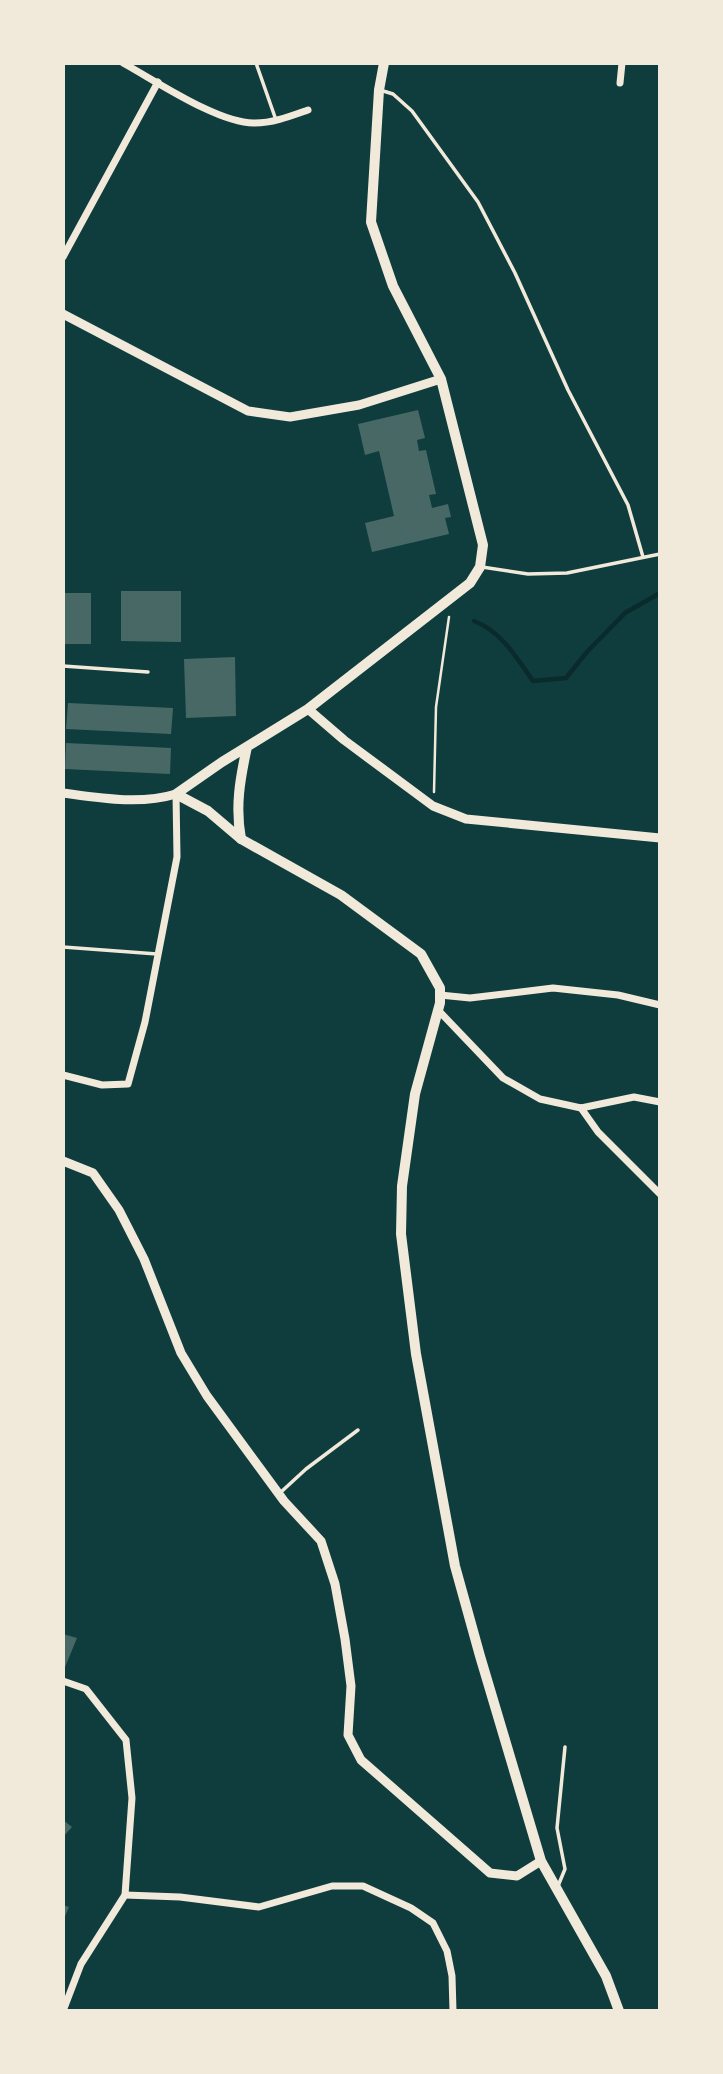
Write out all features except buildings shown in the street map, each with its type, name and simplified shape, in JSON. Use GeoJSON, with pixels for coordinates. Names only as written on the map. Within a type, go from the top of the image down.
{"type":"FeatureCollection","features":[{"type":"Feature","properties":{"kind":"main road"},"geometry":{"type":"LineString","coordinates":[[384,63],[379,90],[371,222],[393,286],[441,379],[483,545],[480,567],[470,583],[308,709],[176,794],[208,811],[241,839],[341,895],[402,939],[421,954],[440,988],[438,1010],[415,1094],[401,1186],[402,1247],[416,1354],[455,1566],[541,1861],[606,1976],[619,2011]]}},
{"type":"Feature","properties":{"kind":"main road"},"geometry":{"type":"LineString","coordinates":[[241,839],[237,820],[239,784],[247,747]]}},
{"type":"Feature","properties":{"kind":"street"},"geometry":{"type":"LineString","coordinates":[[122,63],[220,116],[253,123],[276,120],[308,110]]}},
{"type":"Feature","properties":{"kind":"street"},"geometry":{"type":"LineString","coordinates":[[620,83],[622,63]]}},
{"type":"Feature","properties":{"kind":"street"},"geometry":{"type":"LineString","coordinates":[[63,257],[158,82]]}},
{"type":"Feature","properties":{"kind":"street"},"geometry":{"type":"LineString","coordinates":[[63,314],[248,411],[290,416],[359,405],[441,379]]}},
{"type":"Feature","properties":{"kind":"street"},"geometry":{"type":"LineString","coordinates":[[308,709],[344,740],[433,806],[466,819],[660,838]]}},
{"type":"Feature","properties":{"kind":"street"},"geometry":{"type":"LineString","coordinates":[[63,793],[157,800],[176,794],[177,857],[145,1022],[128,1084],[102,1085],[63,1075]]}},
{"type":"Feature","properties":{"kind":"street"},"geometry":{"type":"LineString","coordinates":[[440,995],[470,998],[553,988],[618,995],[660,1005]]}},
{"type":"Feature","properties":{"kind":"street"},"geometry":{"type":"LineString","coordinates":[[438,1010],[503,1078],[540,1099],[581,1108],[634,1097],[660,1102]]}},
{"type":"Feature","properties":{"kind":"street"},"geometry":{"type":"LineString","coordinates":[[581,1108],[598,1132],[660,1194]]}},
{"type":"Feature","properties":{"kind":"street"},"geometry":{"type":"LineString","coordinates":[[63,1161],[93,1173],[119,1210],[144,1259],[181,1353],[207,1396],[279,1494],[321,1541],[335,1584],[351,1686],[348,1735],[362,1760],[490,1873],[517,1876],[541,1861]]}},
{"type":"Feature","properties":{"kind":"street"},"geometry":{"type":"LineString","coordinates":[[63,1681],[86,1689],[126,1740],[132,1798],[125,1895],[81,1964],[63,2011]]}},
{"type":"Feature","properties":{"kind":"street"},"geometry":{"type":"LineString","coordinates":[[125,1895],[180,1897],[259,1907],[332,1886],[363,1886],[411,1908],[433,1923],[447,1951],[452,1976],[453,2011]]}},
{"type":"Feature","properties":{"kind":"lane"},"geometry":{"type":"LineString","coordinates":[[256,63],[276,120]]}},
{"type":"Feature","properties":{"kind":"lane"},"geometry":{"type":"LineString","coordinates":[[379,90],[393,94],[412,111],[478,202],[515,273],[568,390],[628,505],[643,556]]}},
{"type":"Feature","properties":{"kind":"lane"},"geometry":{"type":"LineString","coordinates":[[480,567],[528,574],[567,573],[660,554]]}},
{"type":"Feature","properties":{"kind":"lane"},"geometry":{"type":"LineString","coordinates":[[63,666],[148,672]]}},
{"type":"Feature","properties":{"kind":"lane"},"geometry":{"type":"LineString","coordinates":[[63,947],[159,954]]}},
{"type":"Feature","properties":{"kind":"lane"},"geometry":{"type":"LineString","coordinates":[[279,1494],[306,1469],[358,1430]]}},
{"type":"Feature","properties":{"kind":"lane"},"geometry":{"type":"LineString","coordinates":[[557,1888],[565,1869],[557,1828],[565,1747]]}},
{"type":"Feature","properties":{"kind":"path"},"geometry":{"type":"LineString","coordinates":[[433,806],[436,706],[452,597]]}},
{"type":"Feature","properties":{"kind":"waterway"},"geometry":{"type":"LineString","coordinates":[[474,621],[500,638],[533,681],[566,678],[625,613],[660,593]]}}]}
